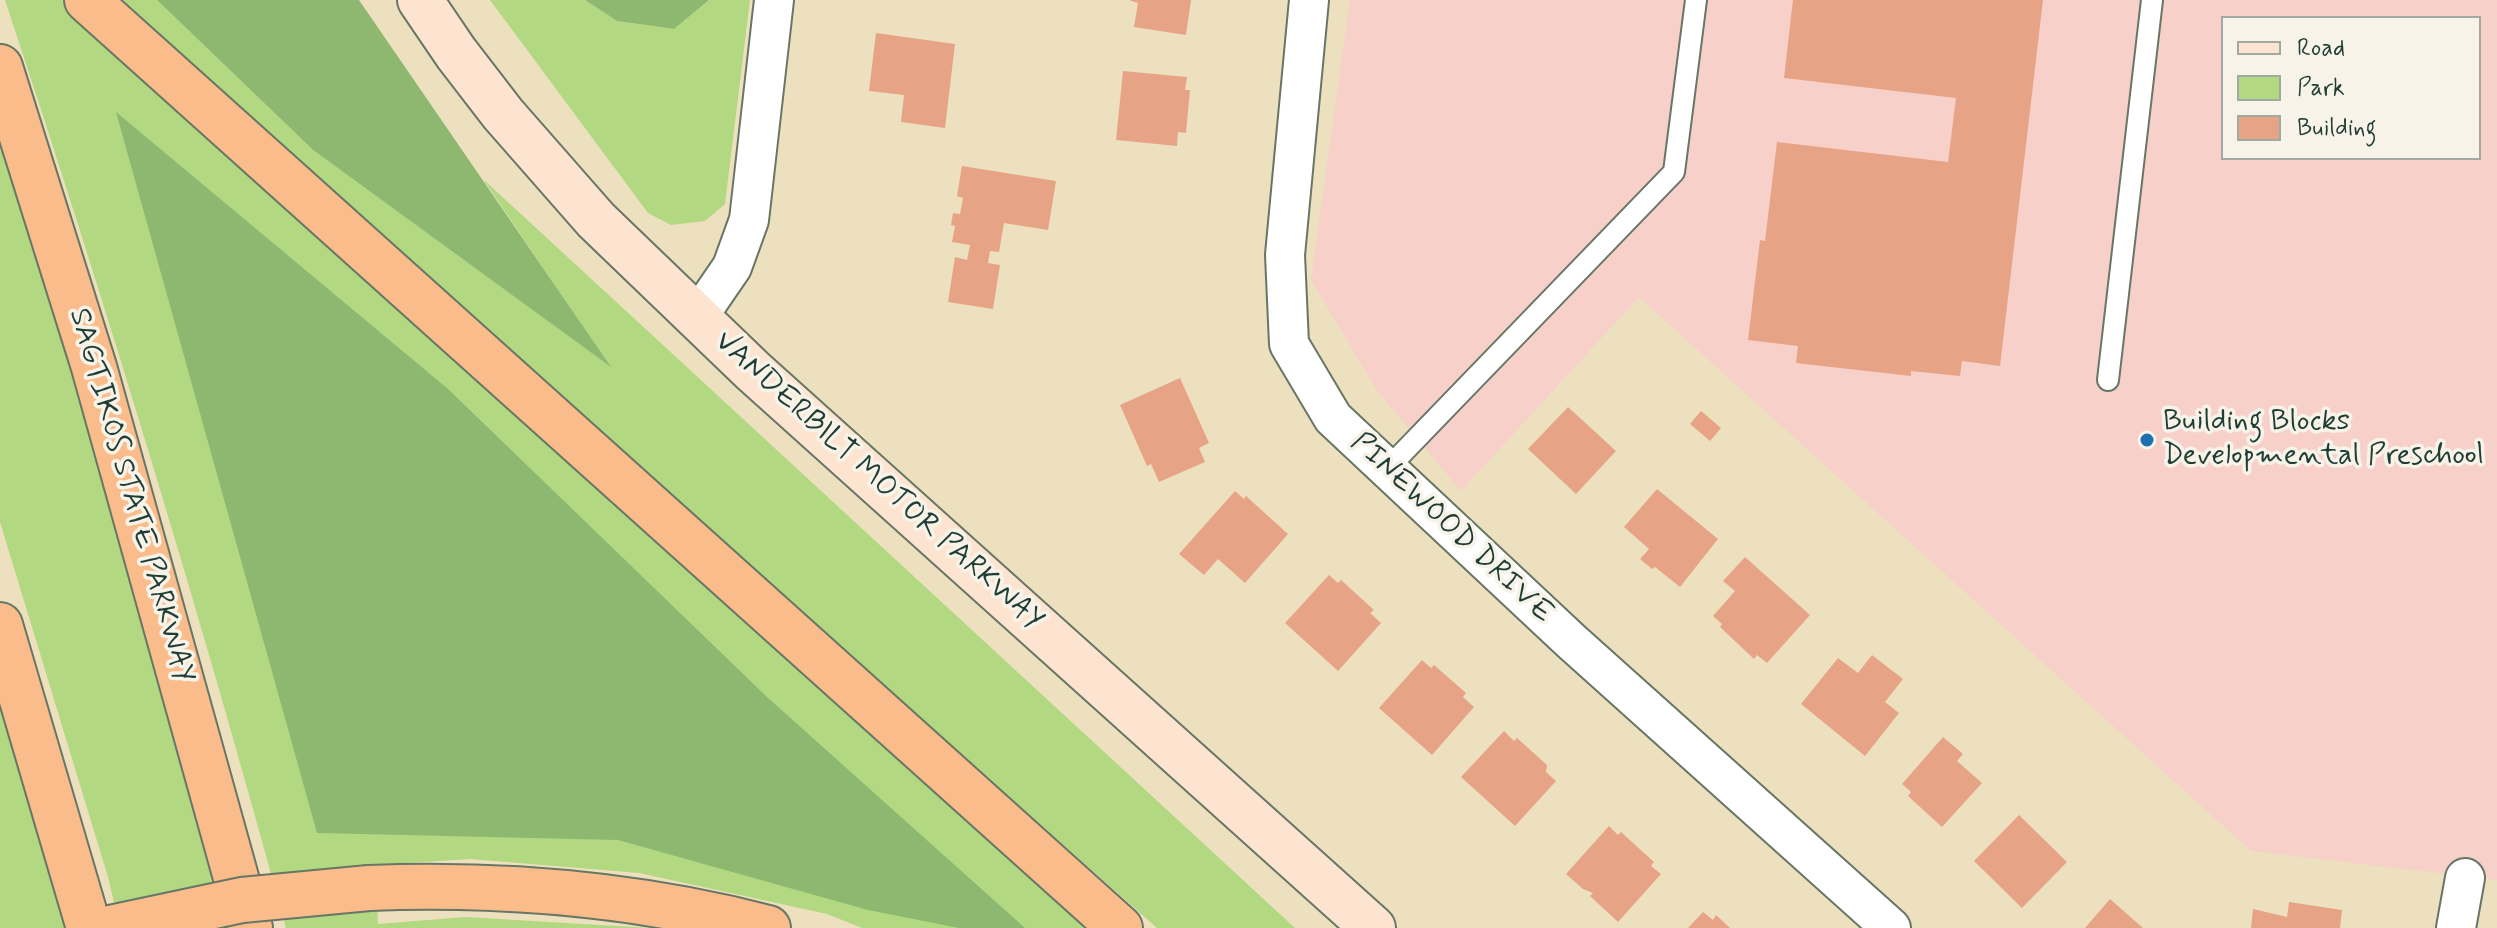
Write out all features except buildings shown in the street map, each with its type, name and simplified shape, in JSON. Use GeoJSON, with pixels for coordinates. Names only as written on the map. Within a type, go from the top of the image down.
{"type":"FeatureCollection","features":[{"type":"Feature","properties":{"kind":"highway"},"geometry":{"type":"LineString","coordinates":[[87,0],[1120,928]]}},
{"type":"Feature","properties":{"kind":"highway","name":"SAGTIKOS STATE PARKWAY"},"geometry":{"type":"LineString","coordinates":[[0,67],[94,367],[250,928]]}},
{"type":"Feature","properties":{"kind":"highway"},"geometry":{"type":"LineString","coordinates":[[0,625],[89,928]]}},
{"type":"Feature","properties":{"kind":"highway"},"geometry":{"type":"LineString","coordinates":[[110,928],[242,900],[369,888],[476,886],[609,896],[768,928]]}},
{"type":"Feature","properties":{"kind":"main road","name":"VANDERBILT MOTOR PARKWAY"},"geometry":{"type":"LineString","coordinates":[[420,0],[456,53],[550,170],[596,220],[697,318],[1373,928]]}},
{"type":"Feature","properties":{"kind":"street"},"geometry":{"type":"LineString","coordinates":[[697,318],[732,267],[749,220],[774,0]]}},
{"type":"Feature","properties":{"kind":"street","name":"PINEWOOD DRIVE"},"geometry":{"type":"LineString","coordinates":[[1309,0],[1285,255],[1289,344],[1333,418],[1571,641],[1891,928]]}},
{"type":"Feature","properties":{"kind":"street"},"geometry":{"type":"LineString","coordinates":[[2456,928],[2465,878]]}},
{"type":"Feature","properties":{"kind":"lane"},"geometry":{"type":"LineString","coordinates":[[1387,469],[1674,172],[1696,0]]}},
{"type":"Feature","properties":{"kind":"lane"},"geometry":{"type":"LineString","coordinates":[[2108,380],[2152,0]]}},
{"type":"Feature","properties":{"kind":"shaded area","name":"Building Blocks Developmental Preschool"},"geometry":{"type":"Polygon","coordinates":[[[1350,0],[2497,0],[2497,880],[2251,851],[1639,297],[1461,491],[1376,389],[1311,280],[1350,0]]]}},
{"type":"Feature","properties":{"kind":"green space"},"geometry":{"type":"Polygon","coordinates":[[[5,0],[62,0],[127,63],[1093,928],[862,928],[827,914],[639,873],[470,859],[376,865],[378,924],[465,917],[652,928],[286,928],[152,462],[5,0]]]}},
{"type":"Feature","properties":{"kind":"green space"},"geometry":{"type":"Polygon","coordinates":[[[123,0],[157,0],[313,150],[609,365],[483,179],[1295,928],[1157,928],[383,241],[123,0]]]}},
{"type":"Feature","properties":{"kind":"green space"},"geometry":{"type":"Polygon","coordinates":[[[157,0],[359,0],[611,367],[313,150],[157,0]]]}},
{"type":"Feature","properties":{"kind":"green space"},"geometry":{"type":"Polygon","coordinates":[[[490,0],[585,0],[617,21],[674,29],[709,0],[750,0],[725,204],[705,221],[671,225],[648,213],[490,0]]]}},
{"type":"Feature","properties":{"kind":"green space"},"geometry":{"type":"Polygon","coordinates":[[[585,0],[709,0],[674,29],[617,21],[585,0]]]}},
{"type":"Feature","properties":{"kind":"green space"},"geometry":{"type":"Polygon","coordinates":[[[116,112],[448,389],[767,697],[1025,928],[959,928],[868,910],[618,840],[317,833],[116,112]]]}},
{"type":"Feature","properties":{"kind":"green space"},"geometry":{"type":"Polygon","coordinates":[[[0,129],[133,568],[234,928],[120,928],[108,877],[0,522],[0,129]]]}},
{"type":"Feature","properties":{"kind":"green space"},"geometry":{"type":"Polygon","coordinates":[[[0,699],[69,928],[0,928],[0,699]]]}},
{"type":"Feature","properties":{"kind":"place","name":"Building Blocks Developmental Preschool"},"geometry":{"type":"Point","coordinates":[2147,440]}}]}
